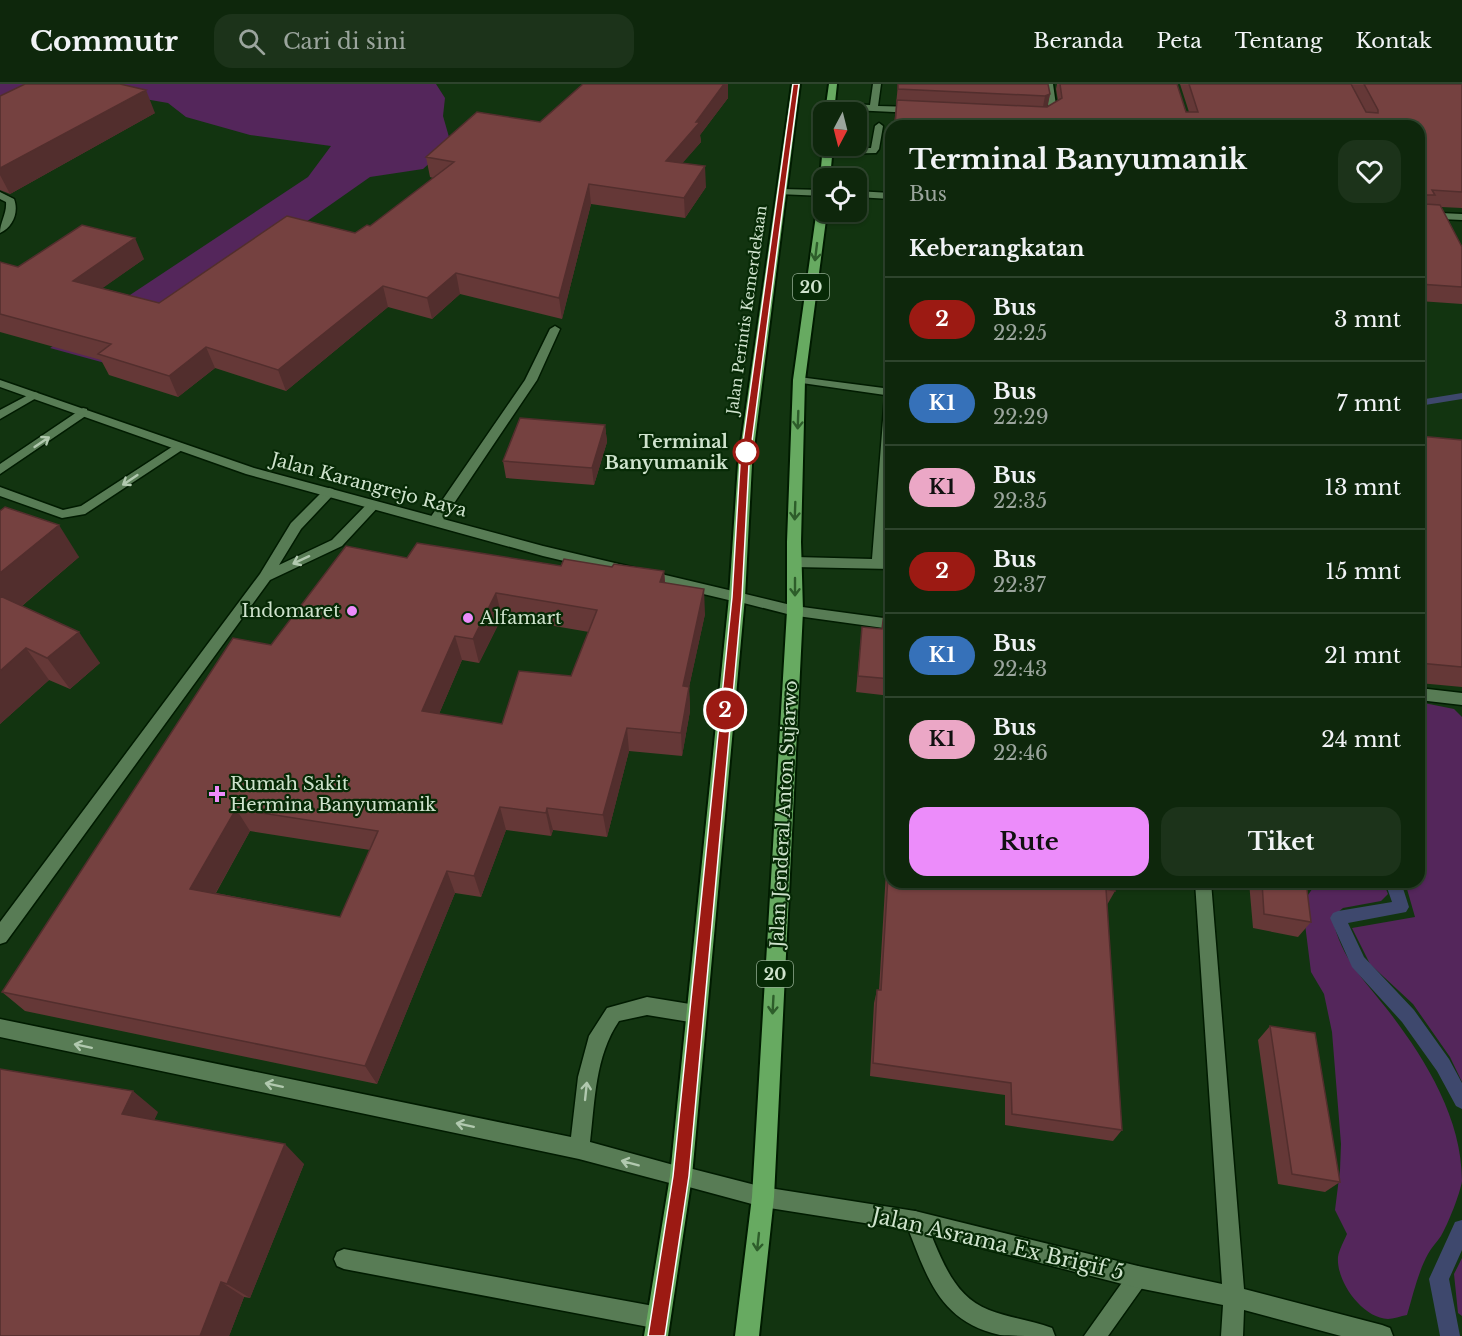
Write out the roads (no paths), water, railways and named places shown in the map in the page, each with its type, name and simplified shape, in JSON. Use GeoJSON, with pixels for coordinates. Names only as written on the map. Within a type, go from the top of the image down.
{"type":"FeatureCollection","features":[{"type":"Feature","properties":{"kind":"highway","name":"Jalan Perintis Kemerdekaan"},"geometry":{"type":"LineString","coordinates":[[736,604],[745,464],[796,84]]}},
{"type":"Feature","properties":{"kind":"highway"},"geometry":{"type":"LineString","coordinates":[[832,102],[833,84]]}},
{"type":"Feature","properties":{"kind":"highway","name":"Jalan Perintis Kemerdekaan"},"geometry":{"type":"LineString","coordinates":[[795,611],[799,380],[820,222]]}},
{"type":"Feature","properties":{"kind":"highway","name":"20"},"geometry":{"type":"LineString","coordinates":[[658,1327],[681,1176],[736,604]]}},
{"type":"Feature","properties":{"kind":"highway","name":"Jalan Jenderal Anton Sujarwo"},"geometry":{"type":"LineString","coordinates":[[747,1336],[763,1197],[795,611]]}},
{"type":"Feature","properties":{"kind":"street"},"geometry":{"type":"LineString","coordinates":[[874,108],[877,84]]}},
{"type":"Feature","properties":{"kind":"street"},"geometry":{"type":"LineString","coordinates":[[1032,116],[1052,115],[1049,84]]}},
{"type":"Feature","properties":{"kind":"street"},"geometry":{"type":"LineString","coordinates":[[867,108],[930,111]]}},
{"type":"Feature","properties":{"kind":"street"},"geometry":{"type":"LineString","coordinates":[[867,151],[875,149],[879,126]]}},
{"type":"Feature","properties":{"kind":"street","name":"Jalan Perintis Kemerdekaan"},"geometry":{"type":"LineString","coordinates":[[781,192],[813,193]]}},
{"type":"Feature","properties":{"kind":"street"},"geometry":{"type":"LineString","coordinates":[[0,195],[11,201],[12,214],[8,224],[0,230]]}},
{"type":"Feature","properties":{"kind":"street"},"geometry":{"type":"LineString","coordinates":[[867,195],[885,196]]}},
{"type":"Feature","properties":{"kind":"street"},"geometry":{"type":"LineString","coordinates":[[1425,215],[1462,217]]}},
{"type":"Feature","properties":{"kind":"street"},"geometry":{"type":"LineString","coordinates":[[1425,225],[1462,227]]}},
{"type":"Feature","properties":{"kind":"street"},"geometry":{"type":"LineString","coordinates":[[435,521],[531,380],[555,329]]}},
{"type":"Feature","properties":{"kind":"street"},"geometry":{"type":"LineString","coordinates":[[799,380],[885,391]]}},
{"type":"Feature","properties":{"kind":"street","name":"Jalan Karangrejo Raya"},"geometry":{"type":"LineString","coordinates":[[0,383],[250,471],[736,604],[885,623]]}},
{"type":"Feature","properties":{"kind":"street"},"geometry":{"type":"LineString","coordinates":[[0,415],[34,395]]}},
{"type":"Feature","properties":{"kind":"street"},"geometry":{"type":"LineString","coordinates":[[0,470],[83,412]]}},
{"type":"Feature","properties":{"kind":"street"},"geometry":{"type":"LineString","coordinates":[[0,491],[62,514],[73,514],[85,510],[178,447]]}},
{"type":"Feature","properties":{"kind":"street"},"geometry":{"type":"LineString","coordinates":[[0,936],[265,577],[296,526],[329,492]]}},
{"type":"Feature","properties":{"kind":"street"},"geometry":{"type":"LineString","coordinates":[[265,577],[337,543],[374,505]]}},
{"type":"Feature","properties":{"kind":"street"},"geometry":{"type":"LineString","coordinates":[[795,562],[884,565],[885,540]]}},
{"type":"Feature","properties":{"kind":"street"},"geometry":{"type":"LineString","coordinates":[[1425,695],[1462,699]]}},
{"type":"Feature","properties":{"kind":"street"},"geometry":{"type":"LineString","coordinates":[[1203,888],[1234,1297],[1232,1336]]}},
{"type":"Feature","properties":{"kind":"street"},"geometry":{"type":"LineString","coordinates":[[579,1149],[588,1077],[598,1036],[613,1014],[647,1006],[696,1014]]}},
{"type":"Feature","properties":{"kind":"street"},"geometry":{"type":"LineString","coordinates":[[0,1028],[579,1149],[763,1197]]}},
{"type":"Feature","properties":{"kind":"street","name":"Jalan Asrama Ex Brigif 5"},"geometry":{"type":"LineString","coordinates":[[763,1197],[915,1221],[1138,1277],[1234,1297],[1382,1336]]}},
{"type":"Feature","properties":{"kind":"street"},"geometry":{"type":"LineString","coordinates":[[915,1221],[949,1293],[964,1309],[989,1320],[1044,1336]]}},
{"type":"Feature","properties":{"kind":"street"},"geometry":{"type":"LineString","coordinates":[[344,1259],[658,1327]]}},
{"type":"Feature","properties":{"kind":"street"},"geometry":{"type":"LineString","coordinates":[[1095,1336],[1138,1277]]}},
{"type":"Feature","properties":{"kind":"waterway"},"geometry":{"type":"LineString","coordinates":[[1425,402],[1462,396]]}},
{"type":"Feature","properties":{"kind":"waterway"},"geometry":{"type":"LineString","coordinates":[[1395,888],[1401,907],[1338,918],[1358,962],[1408,1016],[1443,1065],[1462,1100]]}},
{"type":"Feature","properties":{"kind":"waterway"},"geometry":{"type":"LineString","coordinates":[[1450,1336],[1439,1279],[1462,1229]]}},
{"type":"Feature","properties":{"kind":"place","name":"Terminal Banyumanik"},"geometry":{"type":"Point","coordinates":[746,452]}},
{"type":"Feature","properties":{"kind":"place","name":"Indomaret"},"geometry":{"type":"Point","coordinates":[352,611]}},
{"type":"Feature","properties":{"kind":"place","name":"Alfamart"},"geometry":{"type":"Point","coordinates":[468,618]}},
{"type":"Feature","properties":{"kind":"place","name":"Rumah Sakit Hermina Banyumanik"},"geometry":{"type":"Point","coordinates":[217,794]}}]}
